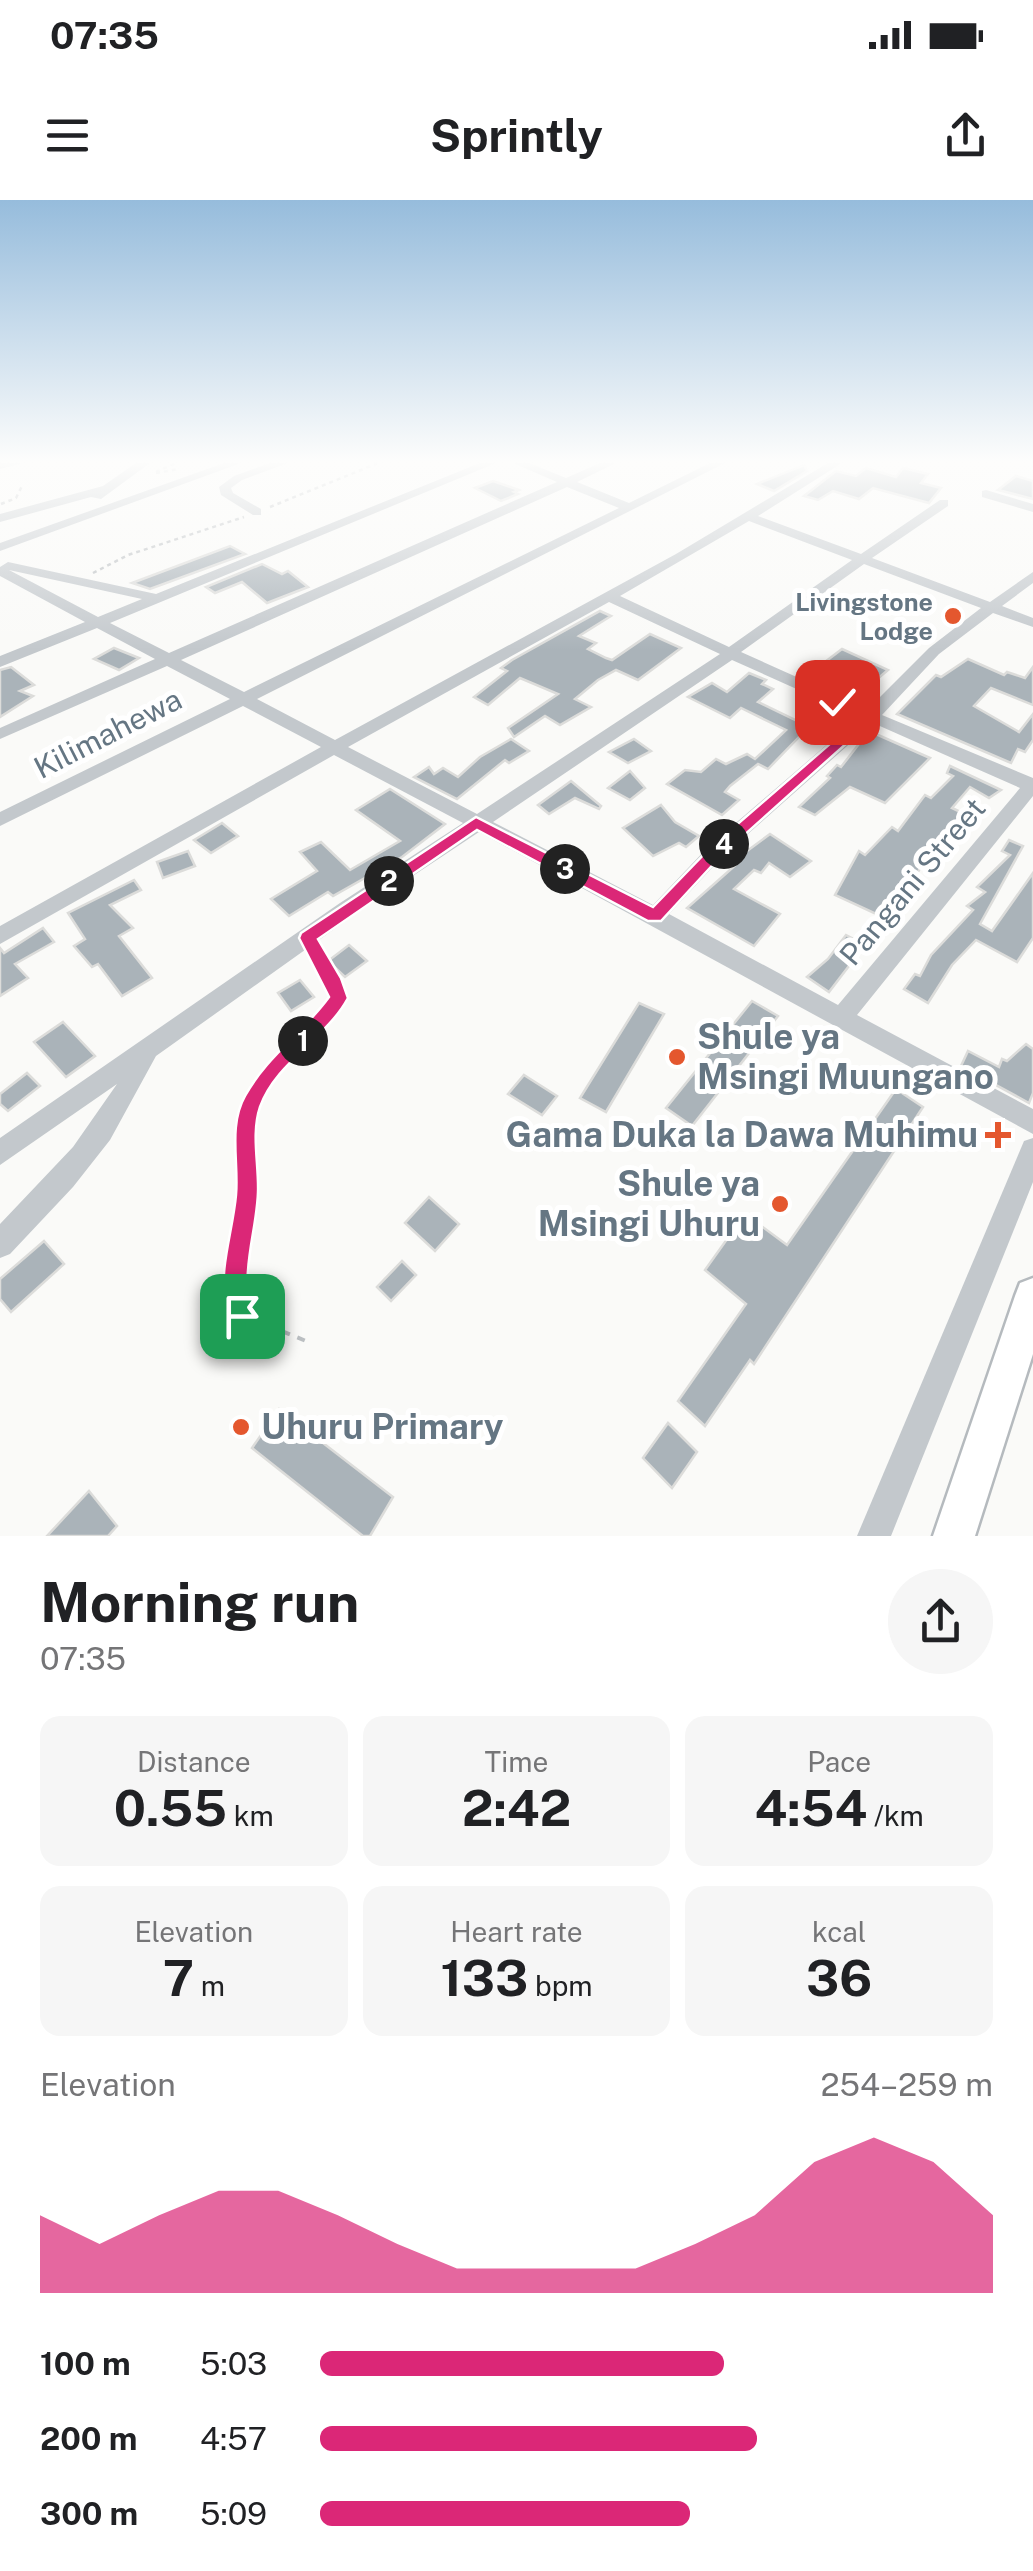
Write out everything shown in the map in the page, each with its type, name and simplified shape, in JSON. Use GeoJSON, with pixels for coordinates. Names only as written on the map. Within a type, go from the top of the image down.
{"type":"FeatureCollection","features":[{"type":"Feature","properties":{"kind":"main road"},"geometry":{"type":"LineString","coordinates":[[954,1536],[1033,1296]]}},
{"type":"Feature","properties":{"kind":"street"},"geometry":{"type":"LineString","coordinates":[[5,545],[59,525]]}},
{"type":"Feature","properties":{"kind":"street"},"geometry":{"type":"LineString","coordinates":[[0,662],[336,525]]}},
{"type":"Feature","properties":{"kind":"street"},"geometry":{"type":"LineString","coordinates":[[0,734],[467,525]]}},
{"type":"Feature","properties":{"kind":"street","name":"Kilimahewa"},"geometry":{"type":"LineString","coordinates":[[0,820],[594,525]]}},
{"type":"Feature","properties":{"kind":"street"},"geometry":{"type":"LineString","coordinates":[[0,936],[735,525]]}},
{"type":"Feature","properties":{"kind":"street"},"geometry":{"type":"LineString","coordinates":[[773,525],[1033,623]]}},
{"type":"Feature","properties":{"kind":"street"},"geometry":{"type":"LineString","coordinates":[[0,1153],[307,938],[913,525]]}},
{"type":"Feature","properties":{"kind":"street"},"geometry":{"type":"LineString","coordinates":[[0,528],[5,545],[3,572]]}},
{"type":"Feature","properties":{"kind":"street"},"geometry":{"type":"LineString","coordinates":[[3,572],[157,598]]}},
{"type":"Feature","properties":{"kind":"street"},"geometry":{"type":"LineString","coordinates":[[3,572],[654,916],[1033,1122]]}},
{"type":"Feature","properties":{"kind":"street"},"geometry":{"type":"LineString","coordinates":[[654,916],[716,851],[870,716],[934,652],[1033,576]]}},
{"type":"Feature","properties":{"kind":"street"},"geometry":{"type":"LineString","coordinates":[[610,597],[1032,786]]}},
{"type":"Feature","properties":{"kind":"street","name":"Pangani Street"},"geometry":{"type":"LineString","coordinates":[[841,1018],[1032,786]]}},
{"type":"Feature","properties":{"kind":"street"},"geometry":{"type":"LineString","coordinates":[[0,1244],[70,1174],[109,1125],[146,1053]]}},
{"type":"Feature","properties":{"kind":"street"},"geometry":{"type":"LineString","coordinates":[[874,1536],[1033,1150]]}},
{"type":"Feature","properties":{"kind":"path"},"geometry":{"type":"LineString","coordinates":[[73,581],[128,554],[222,525]]}},
{"type":"Feature","properties":{"kind":"path"},"geometry":{"type":"LineString","coordinates":[[306,1342],[252,1322],[237,1305],[236,1292],[247,1191],[245,1148],[250,1105],[274,1066],[320,1024],[339,998],[335,983],[307,938]]}},
{"type":"Feature","properties":{"kind":"building"},"geometry":{"type":"Polygon","coordinates":[[[230,546],[245,554],[150,589],[132,583],[230,546]]]}},
{"type":"Feature","properties":{"kind":"building"},"geometry":{"type":"Polygon","coordinates":[[[262,564],[282,574],[288,571],[308,587],[267,603],[242,582],[215,593],[206,587],[262,564]]]}},
{"type":"Feature","properties":{"kind":"building"},"geometry":{"type":"Polygon","coordinates":[[[600,611],[611,616],[579,636],[596,643],[588,649],[606,658],[612,660],[650,634],[681,648],[638,680],[616,670],[575,699],[591,707],[560,725],[545,716],[514,737],[508,728],[558,694],[520,678],[488,705],[474,697],[507,671],[501,668],[512,660],[600,611]]]}},
{"type":"Feature","properties":{"kind":"building"},"geometry":{"type":"Polygon","coordinates":[[[114,648],[139,658],[119,670],[94,659],[114,648]]]}},
{"type":"Feature","properties":{"kind":"building"},"geometry":{"type":"Polygon","coordinates":[[[842,649],[888,670],[852,694],[808,675],[842,649]]]}},
{"type":"Feature","properties":{"kind":"building"},"geometry":{"type":"Polygon","coordinates":[[[968,659],[1004,675],[1007,672],[1025,678],[1033,667],[1033,705],[991,688],[974,706],[1019,732],[1033,714],[1033,740],[1025,752],[1018,749],[1011,763],[897,714],[936,675],[941,677],[968,659]]]}},
{"type":"Feature","properties":{"kind":"building"},"geometry":{"type":"Polygon","coordinates":[[[11,667],[34,685],[20,691],[33,696],[0,717],[0,670],[11,667]]]}},
{"type":"Feature","properties":{"kind":"building"},"geometry":{"type":"Polygon","coordinates":[[[749,673],[766,680],[762,684],[773,689],[758,702],[814,729],[804,738],[800,736],[768,769],[758,764],[730,786],[725,792],[739,800],[722,815],[667,784],[685,770],[701,772],[716,759],[726,764],[747,754],[755,759],[786,730],[741,708],[730,718],[688,697],[712,683],[727,692],[749,673]]]}},
{"type":"Feature","properties":{"kind":"building"},"geometry":{"type":"Polygon","coordinates":[[[869,731],[930,758],[885,803],[850,787],[815,815],[799,807],[830,778],[827,776],[837,765],[841,767],[869,731]]]}},
{"type":"Feature","properties":{"kind":"building"},"geometry":{"type":"Polygon","coordinates":[[[511,739],[529,751],[509,763],[505,760],[457,799],[414,777],[429,767],[434,774],[443,768],[458,777],[480,757],[511,739]]]}},
{"type":"Feature","properties":{"kind":"building"},"geometry":{"type":"Polygon","coordinates":[[[634,739],[651,751],[628,763],[609,752],[634,739]]]}},
{"type":"Feature","properties":{"kind":"building"},"geometry":{"type":"Polygon","coordinates":[[[950,766],[1001,790],[989,798],[970,787],[952,808],[971,817],[936,858],[928,854],[913,881],[917,883],[887,919],[835,895],[859,851],[865,855],[892,827],[898,831],[925,795],[931,798],[953,776],[947,773],[950,766]]]}},
{"type":"Feature","properties":{"kind":"building"},"geometry":{"type":"Polygon","coordinates":[[[630,771],[645,788],[630,800],[608,788],[630,771]]]}},
{"type":"Feature","properties":{"kind":"building"},"geometry":{"type":"Polygon","coordinates":[[[571,781],[601,806],[599,809],[575,798],[549,814],[538,805],[571,781]]]}},
{"type":"Feature","properties":{"kind":"building"},"geometry":{"type":"Polygon","coordinates":[[[390,789],[445,824],[402,857],[333,896],[328,892],[289,916],[271,899],[317,871],[300,852],[321,842],[350,870],[400,841],[356,810],[390,789]]]}},
{"type":"Feature","properties":{"kind":"building"},"geometry":{"type":"Polygon","coordinates":[[[661,805],[675,822],[699,836],[686,847],[679,843],[653,856],[623,828],[661,805]]]}},
{"type":"Feature","properties":{"kind":"building"},"geometry":{"type":"Polygon","coordinates":[[[222,823],[238,836],[211,853],[194,840],[222,823]]]}},
{"type":"Feature","properties":{"kind":"building"},"geometry":{"type":"Polygon","coordinates":[[[770,834],[811,861],[790,877],[769,863],[761,873],[754,870],[734,889],[780,914],[754,946],[687,908],[739,862],[735,860],[743,849],[747,851],[770,834]]]}},
{"type":"Feature","properties":{"kind":"building"},"geometry":{"type":"Polygon","coordinates":[[[1009,840],[1023,846],[980,924],[992,931],[1033,873],[1033,938],[1017,962],[976,940],[952,965],[928,1003],[904,989],[915,974],[920,976],[931,955],[973,910],[967,906],[985,892],[977,887],[1010,855],[1002,851],[1009,840]]]}},
{"type":"Feature","properties":{"kind":"building"},"geometry":{"type":"Polygon","coordinates":[[[188,851],[195,866],[163,878],[157,862],[188,851]]]}},
{"type":"Feature","properties":{"kind":"building"},"geometry":{"type":"Polygon","coordinates":[[[134,880],[141,890],[110,905],[133,928],[119,936],[152,978],[122,996],[98,964],[92,967],[74,946],[85,939],[68,913],[134,880]]]}},
{"type":"Feature","properties":{"kind":"building"},"geometry":{"type":"Polygon","coordinates":[[[43,928],[54,942],[15,964],[28,978],[0,996],[0,948],[4,953],[43,928]]]}},
{"type":"Feature","properties":{"kind":"building"},"geometry":{"type":"Polygon","coordinates":[[[846,935],[865,945],[829,992],[807,977],[828,959],[846,935]]]}},
{"type":"Feature","properties":{"kind":"building"},"geometry":{"type":"Polygon","coordinates":[[[349,945],[367,961],[345,977],[328,961],[349,945]]]}},
{"type":"Feature","properties":{"kind":"building"},"geometry":{"type":"Polygon","coordinates":[[[300,980],[314,997],[291,1011],[278,993],[300,980]]]}},
{"type":"Feature","properties":{"kind":"building"},"geometry":{"type":"Polygon","coordinates":[[[752,1001],[778,1016],[692,1126],[666,1108],[752,1001]]]}},
{"type":"Feature","properties":{"kind":"building"},"geometry":{"type":"Polygon","coordinates":[[[639,1003],[664,1014],[606,1112],[580,1098],[639,1003]]]}},
{"type":"Feature","properties":{"kind":"building"},"geometry":{"type":"Polygon","coordinates":[[[63,1022],[95,1056],[66,1077],[34,1042],[63,1022]]]}},
{"type":"Feature","properties":{"kind":"building"},"geometry":{"type":"Polygon","coordinates":[[[1026,1044],[1033,1049],[1033,1093],[1029,1103],[961,1066],[968,1051],[999,1067],[1002,1059],[1007,1061],[1026,1044]]]}},
{"type":"Feature","properties":{"kind":"building"},"geometry":{"type":"Polygon","coordinates":[[[27,1073],[40,1086],[8,1111],[0,1104],[0,1094],[27,1073]]]}},
{"type":"Feature","properties":{"kind":"building"},"geometry":{"type":"Polygon","coordinates":[[[524,1075],[557,1096],[542,1115],[508,1094],[524,1075]]]}},
{"type":"Feature","properties":{"kind":"building"},"geometry":{"type":"Polygon","coordinates":[[[896,1089],[923,1107],[754,1364],[750,1360],[705,1426],[678,1401],[746,1304],[705,1270],[745,1214],[787,1245],[896,1089]]]}},
{"type":"Feature","properties":{"kind":"building"},"geometry":{"type":"Polygon","coordinates":[[[429,1197],[459,1224],[435,1251],[405,1223],[429,1197]]]}},
{"type":"Feature","properties":{"kind":"building"},"geometry":{"type":"Polygon","coordinates":[[[44,1241],[64,1264],[11,1312],[0,1299],[0,1279],[44,1241]]]}},
{"type":"Feature","properties":{"kind":"building"},"geometry":{"type":"Polygon","coordinates":[[[402,1261],[416,1275],[391,1301],[377,1287],[402,1261]]]}},
{"type":"Feature","properties":{"kind":"building"},"geometry":{"type":"Polygon","coordinates":[[[279,1409],[393,1497],[370,1536],[363,1536],[252,1448],[279,1409]]]}},
{"type":"Feature","properties":{"kind":"building"},"geometry":{"type":"Polygon","coordinates":[[[668,1423],[697,1452],[672,1488],[643,1458],[668,1423]]]}},
{"type":"Feature","properties":{"kind":"building"},"geometry":{"type":"Polygon","coordinates":[[[89,1491],[117,1526],[108,1536],[47,1536],[89,1491]]]}},
{"type":"Feature","properties":{"kind":"place","name":"Livingstone Lodge"},"geometry":{"type":"Point","coordinates":[953,616]}},
{"type":"Feature","properties":{"kind":"place","name":"Shule ya Msingi Muungano"},"geometry":{"type":"Point","coordinates":[677,1057]}},
{"type":"Feature","properties":{"kind":"place","name":"Gama Duka la Dawa Muhimu"},"geometry":{"type":"Point","coordinates":[998,1135]}},
{"type":"Feature","properties":{"kind":"place","name":"Shule ya Msingi Uhuru"},"geometry":{"type":"Point","coordinates":[780,1204]}},
{"type":"Feature","properties":{"kind":"place","name":"Uhuru Primary"},"geometry":{"type":"Point","coordinates":[241,1427]}},
{"type":"Feature","properties":{"kind":"route"},"geometry":{"type":"LineString","coordinates":[[242,1316],[237,1305],[236,1280],[247,1191],[245,1148],[250,1105],[274,1066],[320,1024],[339,998],[335,983],[307,938],[476,823],[654,916],[716,851],[870,716],[837,702]]}}]}
